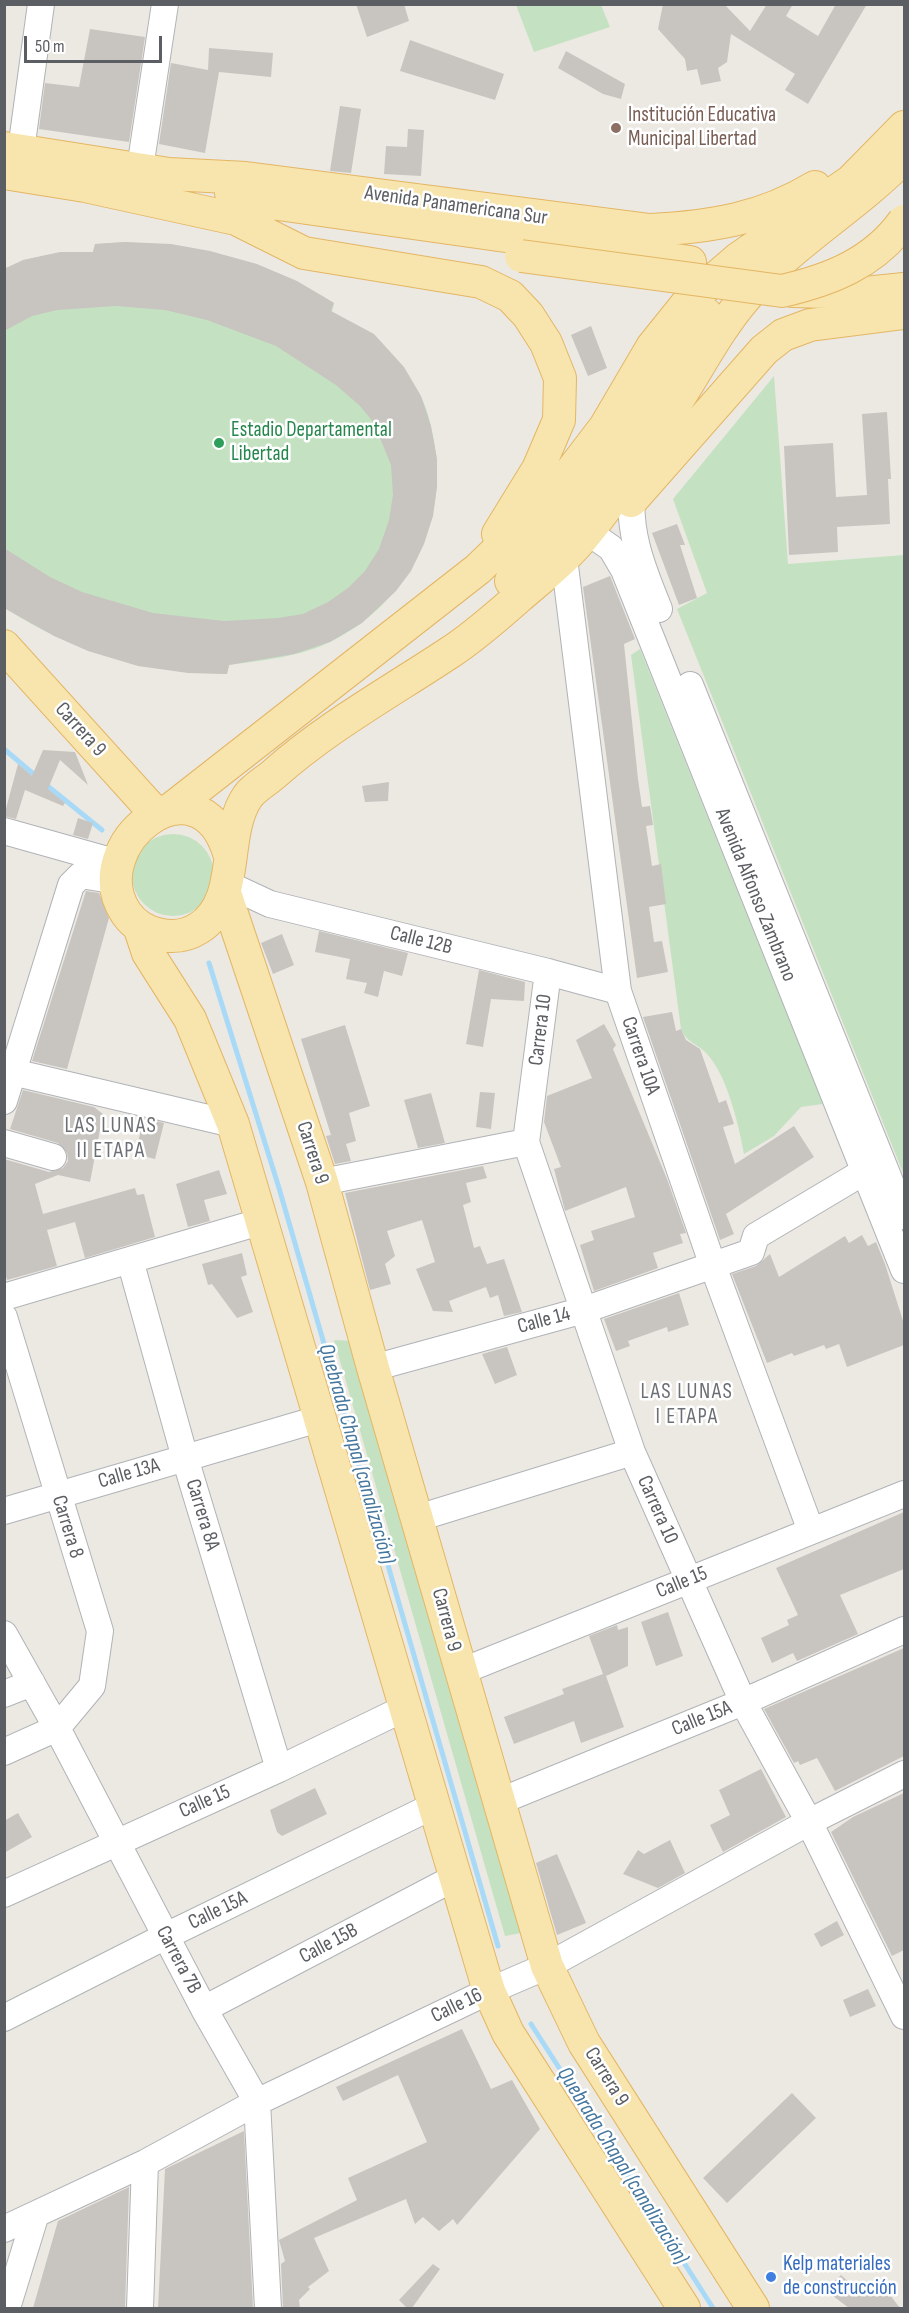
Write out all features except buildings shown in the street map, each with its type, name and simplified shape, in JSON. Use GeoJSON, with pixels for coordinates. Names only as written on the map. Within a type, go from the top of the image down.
{"type":"FeatureCollection","features":[{"type":"Feature","properties":{"kind":"main road","name":"Avenida Panamericana Sur"},"geometry":{"type":"LineString","coordinates":[[10,157],[246,178],[650,230],[705,227],[748,218],[804,194],[900,142]]}},
{"type":"Feature","properties":{"kind":"main road"},"geometry":{"type":"LineString","coordinates":[[139,927],[159,935],[180,935],[200,928],[215,912],[226,889],[229,853],[248,796],[307,745],[464,644],[564,558],[592,526],[636,464],[743,300],[781,260],[861,197],[900,142]]}},
{"type":"Feature","properties":{"kind":"main road"},"geometry":{"type":"LineString","coordinates":[[684,2308],[508,2033],[489,1991],[433,1806],[322,1418],[233,1124],[190,1019],[148,953],[139,927],[127,914],[119,898],[118,872],[124,849],[138,826],[164,811],[303,708],[478,568],[550,499],[605,427],[652,347],[689,301],[739,258],[851,181],[900,142]]}},
{"type":"Feature","properties":{"kind":"main road"},"geometry":{"type":"LineString","coordinates":[[10,157],[85,186],[240,221],[782,291],[865,293],[904,289]]}},
{"type":"Feature","properties":{"kind":"main road"},"geometry":{"type":"LineString","coordinates":[[155,171],[264,202],[690,262]]}},
{"type":"Feature","properties":{"kind":"main road"},"geometry":{"type":"LineString","coordinates":[[240,221],[304,253],[481,282],[510,296],[528,315],[546,343],[560,378],[559,420],[538,469],[478,568]]}},
{"type":"Feature","properties":{"kind":"main road"},"geometry":{"type":"LineString","coordinates":[[782,291],[820,282],[862,263],[904,221]]}},
{"type":"Feature","properties":{"kind":"main road"},"geometry":{"type":"LineString","coordinates":[[870,280],[904,276]]}},
{"type":"Feature","properties":{"kind":"main road"},"geometry":{"type":"LineString","coordinates":[[592,526],[630,503],[764,350],[783,335],[810,326],[904,313]]}},
{"type":"Feature","properties":{"kind":"main road"},"geometry":{"type":"LineString","coordinates":[[303,708],[352,694],[432,647],[519,575],[596,482],[706,314]]}},
{"type":"Feature","properties":{"kind":"main road","name":"Carrera 9"},"geometry":{"type":"LineString","coordinates":[[4,646],[164,811]]}},
{"type":"Feature","properties":{"kind":"main road"},"geometry":{"type":"LineString","coordinates":[[164,811],[188,808],[212,820],[224,837],[229,853]]}},
{"type":"Feature","properties":{"kind":"main road","name":"Carrera 9"},"geometry":{"type":"LineString","coordinates":[[226,889],[322,1182],[460,1672],[547,1966],[584,2043],[753,2308]]}},
{"type":"Feature","properties":{"kind":"street"},"geometry":{"type":"LineString","coordinates":[[10,157],[41,4]]}},
{"type":"Feature","properties":{"kind":"street"},"geometry":{"type":"LineString","coordinates":[[155,171],[165,4]]}},
{"type":"Feature","properties":{"kind":"street","name":"Avenida Alfonso Zambrano"},"geometry":{"type":"LineString","coordinates":[[636,464],[630,503],[633,532],[640,563],[904,1216]]}},
{"type":"Feature","properties":{"kind":"street","name":"Avenida Alfonso Zambrano"},"geometry":{"type":"LineString","coordinates":[[592,526],[611,548],[624,570],[904,1270]]}},
{"type":"Feature","properties":{"kind":"street","name":"Carrera 10A"},"geometry":{"type":"LineString","coordinates":[[564,558],[618,991],[713,1266],[811,1531]]}},
{"type":"Feature","properties":{"kind":"street"},"geometry":{"type":"LineString","coordinates":[[4,831],[118,872]]}},
{"type":"Feature","properties":{"kind":"street"},"geometry":{"type":"LineString","coordinates":[[4,1101],[9,1071],[71,885],[81,875],[118,872]]}},
{"type":"Feature","properties":{"kind":"street","name":"Calle 12B"},"geometry":{"type":"LineString","coordinates":[[226,889],[270,904],[618,991]]}},
{"type":"Feature","properties":{"kind":"street","name":"Carrera 10"},"geometry":{"type":"LineString","coordinates":[[548,972],[526,1142],[632,1452],[743,1702],[809,1822],[904,2016]]}},
{"type":"Feature","properties":{"kind":"street"},"geometry":{"type":"LineString","coordinates":[[9,1071],[233,1124]]}},
{"type":"Feature","properties":{"kind":"street"},"geometry":{"type":"LineString","coordinates":[[322,1182],[526,1142]]}},
{"type":"Feature","properties":{"kind":"street"},"geometry":{"type":"LineString","coordinates":[[4,1143],[53,1157]]}},
{"type":"Feature","properties":{"kind":"street","name":"Calle 14"},"geometry":{"type":"LineString","coordinates":[[373,1368],[584,1310],[751,1252],[756,1236],[865,1171]]}},
{"type":"Feature","properties":{"kind":"street"},"geometry":{"type":"LineString","coordinates":[[4,1297],[263,1221]]}},
{"type":"Feature","properties":{"kind":"street","name":"Carrera 8A"},"geometry":{"type":"LineString","coordinates":[[130,1260],[185,1458],[279,1769]]}},
{"type":"Feature","properties":{"kind":"street","name":"Carrera 8"},"geometry":{"type":"LineString","coordinates":[[4,1317],[100,1631],[92,1686],[57,1728]]}},
{"type":"Feature","properties":{"kind":"street","name":"Calle 13A"},"geometry":{"type":"LineString","coordinates":[[4,1511],[322,1418]]}},
{"type":"Feature","properties":{"kind":"street"},"geometry":{"type":"LineString","coordinates":[[418,1518],[632,1452]]}},
{"type":"Feature","properties":{"kind":"street","name":"Calle 15"},"geometry":{"type":"LineString","coordinates":[[460,1672],[904,1494]]}},
{"type":"Feature","properties":{"kind":"street","name":"Calle 15A"},"geometry":{"type":"LineString","coordinates":[[498,1802],[743,1702],[904,1630]]}},
{"type":"Feature","properties":{"kind":"street","name":"Carrera 7B"},"geometry":{"type":"LineString","coordinates":[[4,1634],[57,1728],[204,2008],[257,2102],[268,2308]]}},
{"type":"Feature","properties":{"kind":"street"},"geometry":{"type":"LineString","coordinates":[[4,1694],[32,1683]]}},
{"type":"Feature","properties":{"kind":"street","name":"Calle 15"},"geometry":{"type":"LineString","coordinates":[[4,1894],[116,1841],[279,1769],[405,1708]]}},
{"type":"Feature","properties":{"kind":"street"},"geometry":{"type":"LineString","coordinates":[[4,1752],[57,1728]]}},
{"type":"Feature","properties":{"kind":"street","name":"Calle 16"},"geometry":{"type":"LineString","coordinates":[[4,2229],[35,2217],[145,2163],[257,2102],[489,1991],[547,1966],[809,1822],[904,1774]]}},
{"type":"Feature","properties":{"kind":"street","name":"Calle 15A"},"geometry":{"type":"LineString","coordinates":[[4,2018],[433,1806]]}},
{"type":"Feature","properties":{"kind":"street","name":"Calle 15B"},"geometry":{"type":"LineString","coordinates":[[204,2008],[454,1878]]}},
{"type":"Feature","properties":{"kind":"street"},"geometry":{"type":"LineString","coordinates":[[140,2308],[145,2163]]}},
{"type":"Feature","properties":{"kind":"street"},"geometry":{"type":"LineString","coordinates":[[8,2308],[35,2217]]}},
{"type":"Feature","properties":{"kind":"green space"},"geometry":{"type":"Polygon","coordinates":[[[516,5],[601,5],[610,27],[534,52],[516,5]]]}},
{"type":"Feature","properties":{"kind":"green space","name":"Estadio Departamental Libertad"},"geometry":{"type":"Polygon","coordinates":[[[125,242],[207,252],[260,267],[310,289],[334,303],[332,312],[421,397],[432,430],[437,472],[435,502],[428,531],[417,558],[401,583],[382,606],[359,625],[332,641],[308,651],[229,665],[227,674],[197,672],[140,664],[84,648],[57,637],[5,608],[4,269],[47,255],[93,252],[95,244],[125,242]]]}},
{"type":"Feature","properties":{"kind":"green space"},"geometry":{"type":"Polygon","coordinates":[[[774,376],[788,564],[904,555],[904,1175],[677,609],[707,593],[673,499],[774,376]]]}},
{"type":"Feature","properties":{"kind":"green space"},"geometry":{"type":"Polygon","coordinates":[[[640,649],[823,1104],[801,1107],[774,1136],[744,1154],[735,1116],[721,1075],[707,1054],[689,1040],[681,1029],[631,655],[640,649]]]}},
{"type":"Feature","properties":{"kind":"green space"},"geometry":{"type":"Polygon","coordinates":[[[173,834],[189,838],[202,846],[210,859],[214,875],[210,891],[202,904],[189,912],[173,916],[157,912],[144,904],[136,891],[132,875],[136,859],[144,846],[157,838],[173,834]]]}},
{"type":"Feature","properties":{"kind":"green space"},"geometry":{"type":"Polygon","coordinates":[[[334,1340],[355,1341],[521,1933],[505,1936],[334,1340]]]}},
{"type":"Feature","properties":{"kind":"waterway"},"geometry":{"type":"LineString","coordinates":[[4,749],[37,777]]}},
{"type":"Feature","properties":{"kind":"waterway"},"geometry":{"type":"LineString","coordinates":[[44,783],[102,830]]}},
{"type":"Feature","properties":{"kind":"waterway","name":"Quebrada Chapal (canalización)"},"geometry":{"type":"LineString","coordinates":[[209,963],[279,1188],[498,1946]]}},
{"type":"Feature","properties":{"kind":"waterway","name":"Quebrada Chapal (canalización)"},"geometry":{"type":"LineString","coordinates":[[531,2024],[713,2308]]}},
{"type":"Feature","properties":{"kind":"place","name":"Institución Educativa Municipal Libertad"},"geometry":{"type":"Point","coordinates":[616,128]}},
{"type":"Feature","properties":{"kind":"place","name":"Estadio Departamental Libertad"},"geometry":{"type":"Point","coordinates":[219,443]}},
{"type":"Feature","properties":{"kind":"place","name":"Kelp materiales de construcción"},"geometry":{"type":"Point","coordinates":[771,2277]}},
{"type":"Feature","properties":{"kind":"district","name":"LAS LUNAS II ETAPA"},"geometry":{"type":"Point","coordinates":[111,1138]}},
{"type":"Feature","properties":{"kind":"district","name":"LAS LUNAS I ETAPA"},"geometry":{"type":"Point","coordinates":[687,1404]}}]}
